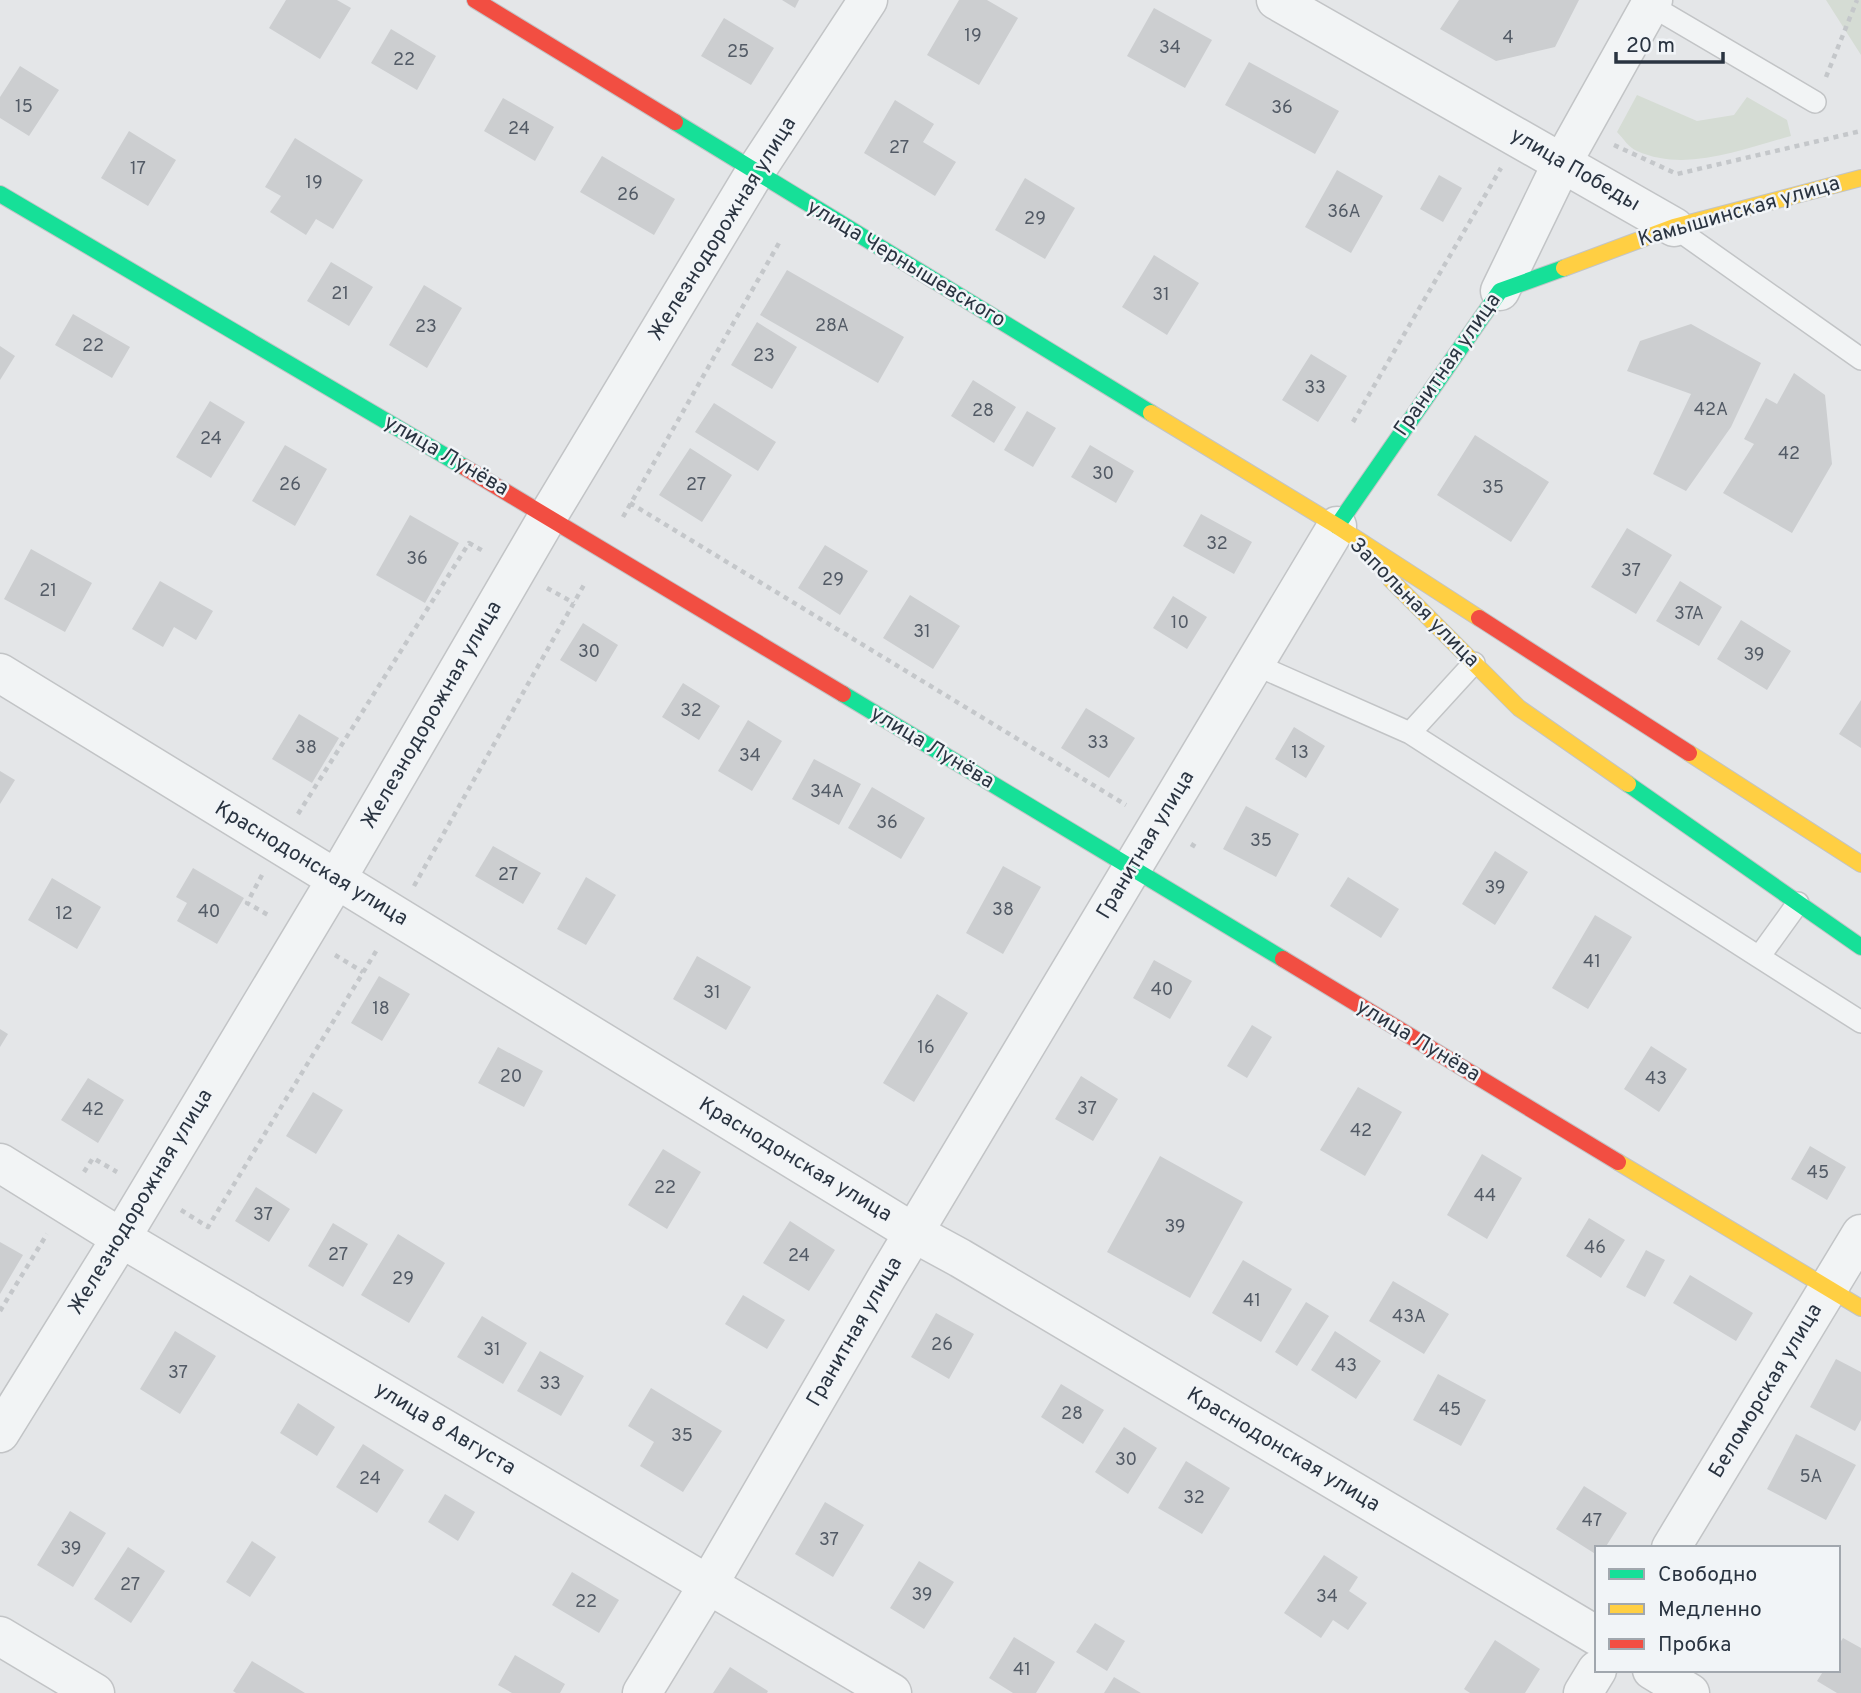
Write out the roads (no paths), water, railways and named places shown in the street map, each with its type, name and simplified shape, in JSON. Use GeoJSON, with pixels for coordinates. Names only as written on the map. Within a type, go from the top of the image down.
{"type":"FeatureCollection","features":[{"type":"Feature","properties":{"kind":"street","name":"улица Чернышевского"},"geometry":{"type":"LineString","coordinates":[[475,0],[1337,526]]}},
{"type":"Feature","properties":{"kind":"street","name":"Железнодорожная улица"},"geometry":{"type":"LineString","coordinates":[[0,1433],[150,1191],[336,880],[548,516],[755,172],[868,0]]}},
{"type":"Feature","properties":{"kind":"street","name":"улица Победы"},"geometry":{"type":"LineString","coordinates":[[1276,0],[1674,227]]}},
{"type":"Feature","properties":{"kind":"street","name":"Гранитная улица"},"geometry":{"type":"LineString","coordinates":[[642,1693],[1337,526],[1500,291],[1562,163],[1652,3]]}},
{"type":"Feature","properties":{"kind":"street","name":"Камышинская улица"},"geometry":{"type":"LineString","coordinates":[[1500,291],[1674,227],[1861,178]]}},
{"type":"Feature","properties":{"kind":"street","name":"улица Лунёва"},"geometry":{"type":"LineString","coordinates":[[0,194],[548,516],[1861,1308]]}},
{"type":"Feature","properties":{"kind":"street","name":"Запольная улица"},"geometry":{"type":"LineString","coordinates":[[1337,526],[1519,708],[1861,947]]}},
{"type":"Feature","properties":{"kind":"street","name":"Запольная улица"},"geometry":{"type":"LineString","coordinates":[[1337,526],[1861,864]]}},
{"type":"Feature","properties":{"kind":"street","name":"Краснодонская улица"},"geometry":{"type":"LineString","coordinates":[[0,673],[914,1233],[1595,1635]]}},
{"type":"Feature","properties":{"kind":"street","name":"улица 8 Августа"},"geometry":{"type":"LineString","coordinates":[[0,1163],[121,1238],[892,1693]]}},
{"type":"Feature","properties":{"kind":"street","name":"Беломорская улица"},"geometry":{"type":"LineString","coordinates":[[1672,1546],[1861,1234]]}},
{"type":"Feature","properties":{"kind":"street"},"geometry":{"type":"LineString","coordinates":[[0,1636],[95,1693]]}},
{"type":"Feature","properties":{"kind":"street"},"geometry":{"type":"LineString","coordinates":[[1583,1693],[1596,1672]]}},
{"type":"Feature","properties":{"kind":"street"},"geometry":{"type":"LineString","coordinates":[[1655,1672],[1690,1693]]}},
{"type":"Feature","properties":{"kind":"lane"},"geometry":{"type":"LineString","coordinates":[[1652,3],[1815,102]]}},
{"type":"Feature","properties":{"kind":"lane","name":"улица Победы"},"geometry":{"type":"LineString","coordinates":[[1674,227],[1861,359]]}},
{"type":"Feature","properties":{"kind":"lane"},"geometry":{"type":"LineString","coordinates":[[1410,733],[1474,663]]}},
{"type":"Feature","properties":{"kind":"lane"},"geometry":{"type":"LineString","coordinates":[[1254,664],[1410,733],[1861,1023]]}},
{"type":"Feature","properties":{"kind":"lane"},"geometry":{"type":"LineString","coordinates":[[1759,957],[1798,903]]}}]}
